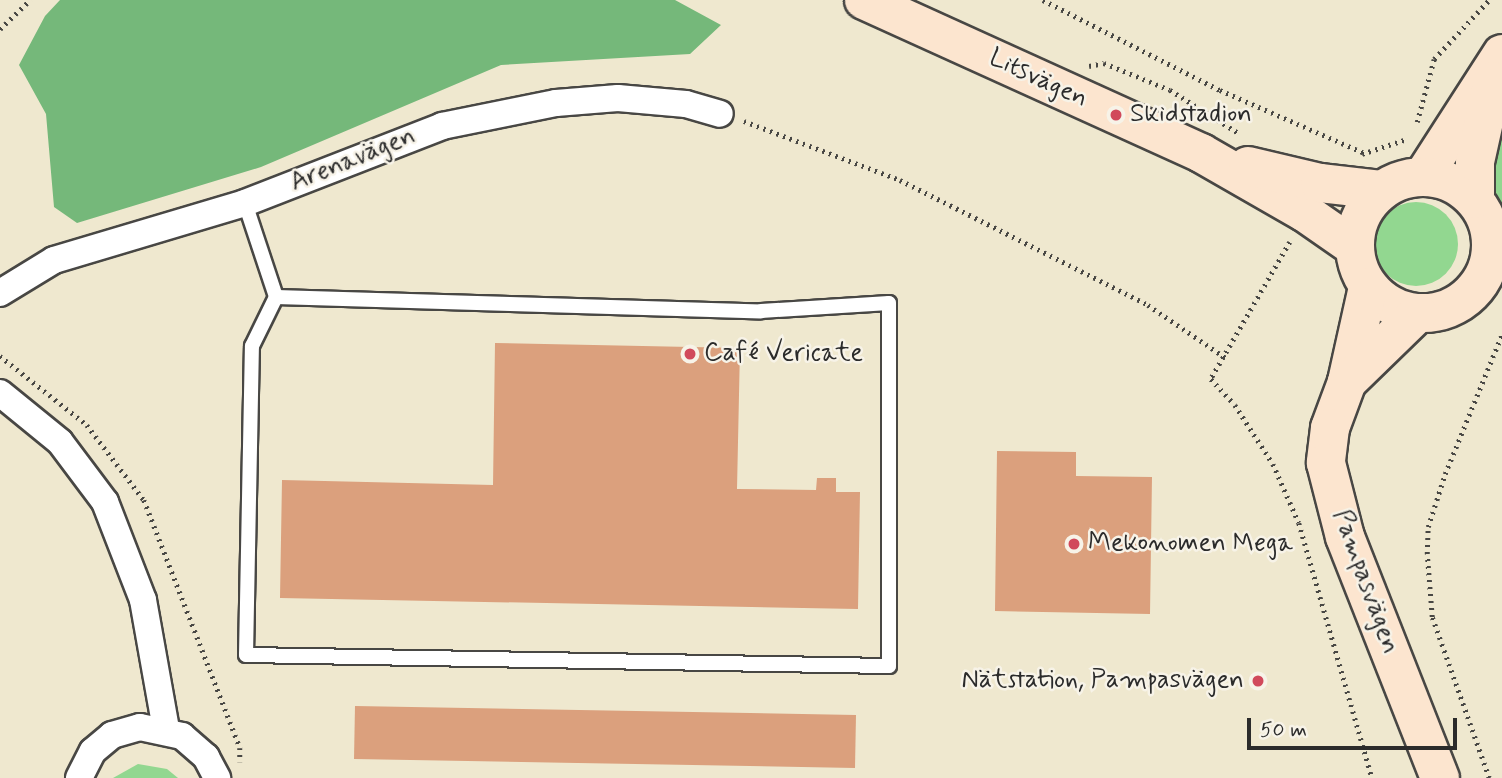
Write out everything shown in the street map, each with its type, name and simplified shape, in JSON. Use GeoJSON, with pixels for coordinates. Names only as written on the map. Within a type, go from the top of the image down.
{"type":"FeatureCollection","features":[{"type":"Feature","properties":{"kind":"main road","name":"Litsvägen"},"geometry":{"type":"LineString","coordinates":[[879,2],[1212,158],[1304,212],[1353,247]]}},
{"type":"Feature","properties":{"kind":"main road"},"geometry":{"type":"LineString","coordinates":[[1424,176],[1500,56]]}},
{"type":"Feature","properties":{"kind":"main road"},"geometry":{"type":"LineString","coordinates":[[1475,200],[1475,162],[1500,56]]}},
{"type":"Feature","properties":{"kind":"main road","name":"Litsvägen"},"geometry":{"type":"LineString","coordinates":[[1212,158],[1320,183],[1381,190]]}},
{"type":"Feature","properties":{"kind":"main road"},"geometry":{"type":"LineString","coordinates":[[1424,176],[1448,180],[1475,200],[1488,220],[1497,245],[1486,272],[1463,301],[1440,312],[1418,313],[1393,307],[1368,287],[1353,247],[1359,219],[1381,190],[1403,178],[1424,176]]}},
{"type":"Feature","properties":{"kind":"main road","name":"Pampasvägen"},"geometry":{"type":"LineString","coordinates":[[1368,287],[1347,382],[1330,428],[1326,463],[1345,537],[1439,777]]}},
{"type":"Feature","properties":{"kind":"main road"},"geometry":{"type":"LineString","coordinates":[[1463,301],[1502,303]]}},
{"type":"Feature","properties":{"kind":"main road","name":"Pampasvägen"},"geometry":{"type":"LineString","coordinates":[[1347,382],[1418,313]]}},
{"type":"Feature","properties":{"kind":"street","name":"Arenavägen"},"geometry":{"type":"LineString","coordinates":[[0,293],[54,260],[245,203],[402,138],[556,103],[618,98],[686,104],[720,114]]}},
{"type":"Feature","properties":{"kind":"street"},"geometry":{"type":"LineString","coordinates":[[0,393],[60,442],[105,502],[143,600],[166,729]]}},
{"type":"Feature","properties":{"kind":"street"},"geometry":{"type":"LineString","coordinates":[[79,778],[93,751],[112,735],[140,727],[166,729],[182,736],[206,757],[217,778]]}},
{"type":"Feature","properties":{"kind":"lane"},"geometry":{"type":"LineString","coordinates":[[245,203],[276,298],[252,345],[246,655],[888,666],[889,303],[761,311],[276,298]]}},
{"type":"Feature","properties":{"kind":"path"},"geometry":{"type":"LineString","coordinates":[[0,29],[30,0]]}},
{"type":"Feature","properties":{"kind":"path"},"geometry":{"type":"LineString","coordinates":[[1043,0],[1220,90],[1365,153]]}},
{"type":"Feature","properties":{"kind":"path"},"geometry":{"type":"LineString","coordinates":[[1416,124],[1434,59],[1489,0]]}},
{"type":"Feature","properties":{"kind":"path"},"geometry":{"type":"LineString","coordinates":[[720,114],[900,180],[1148,305],[1226,358]]}},
{"type":"Feature","properties":{"kind":"path"},"geometry":{"type":"LineString","coordinates":[[1489,778],[1432,617],[1427,554],[1429,527],[1445,474],[1502,334]]}},
{"type":"Feature","properties":{"kind":"green space"},"geometry":{"type":"Polygon","coordinates":[[[60,0],[675,0],[721,25],[690,54],[501,65],[261,167],[77,223],[54,207],[46,114],[19,65],[45,16],[60,0]]]}},
{"type":"Feature","properties":{"kind":"green space"},"geometry":{"type":"Polygon","coordinates":[[[1502,102],[1502,227],[1493,187],[1495,120],[1502,102]]]}},
{"type":"Feature","properties":{"kind":"green space"},"geometry":{"type":"Polygon","coordinates":[[[1416,202],[1432,205],[1446,214],[1455,228],[1458,244],[1455,260],[1446,274],[1432,283],[1416,286],[1400,283],[1386,274],[1377,260],[1374,244],[1377,228],[1386,214],[1400,205],[1416,202]]]}},
{"type":"Feature","properties":{"kind":"green space"},"geometry":{"type":"Polygon","coordinates":[[[138,764],[167,769],[178,778],[113,778],[138,764]]]}},
{"type":"Feature","properties":{"kind":"building"},"geometry":{"type":"Polygon","coordinates":[[[495,343],[740,348],[737,489],[816,490],[817,478],[836,478],[836,492],[860,492],[858,609],[280,598],[282,480],[493,485],[495,343]]]}},
{"type":"Feature","properties":{"kind":"building","name":"Mekonomen Mega"},"geometry":{"type":"Polygon","coordinates":[[[997,451],[1076,452],[1076,476],[1152,477],[1150,614],[995,611],[997,451]]]}},
{"type":"Feature","properties":{"kind":"building","name":"Nätstation, Pampasvägen"},"geometry":{"type":"Polygon","coordinates":[[[1252,674],[1263,674],[1264,687],[1253,688],[1252,674]]]}},
{"type":"Feature","properties":{"kind":"building"},"geometry":{"type":"Polygon","coordinates":[[[355,706],[856,715],[855,768],[354,759],[355,706]]]}},
{"type":"Feature","properties":{"kind":"place","name":"Skidstadion"},"geometry":{"type":"Point","coordinates":[1116,115]}},
{"type":"Feature","properties":{"kind":"place","name":"Café Vericate"},"geometry":{"type":"Point","coordinates":[690,354]}},
{"type":"Feature","properties":{"kind":"place","name":"Mekonomen Mega"},"geometry":{"type":"Point","coordinates":[1074,544]}},
{"type":"Feature","properties":{"kind":"place","name":"Nätstation, Pampasvägen"},"geometry":{"type":"Point","coordinates":[1258,681]}}]}
